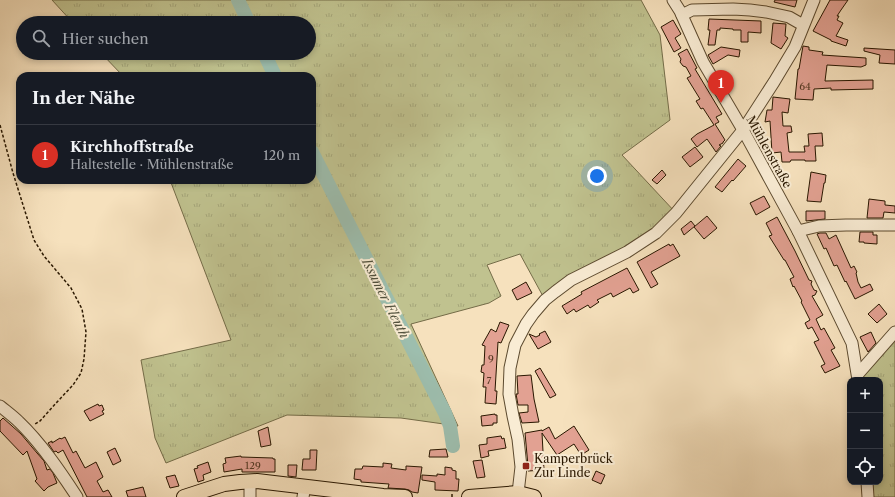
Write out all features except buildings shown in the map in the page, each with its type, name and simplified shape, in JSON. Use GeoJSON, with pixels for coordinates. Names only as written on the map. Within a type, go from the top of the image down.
{"type":"FeatureCollection","features":[{"type":"Feature","properties":{"kind":"main road"},"geometry":{"type":"LineString","coordinates":[[187,496],[224,484],[257,482],[304,492],[406,497]]}},
{"type":"Feature","properties":{"kind":"main road"},"geometry":{"type":"LineString","coordinates":[[469,497],[518,493],[534,497]]}},
{"type":"Feature","properties":{"kind":"street","name":"Mühlenstraße"},"geometry":{"type":"LineString","coordinates":[[673,0],[682,15],[703,62],[743,130],[798,231],[852,343],[858,377]]}},
{"type":"Feature","properties":{"kind":"street"},"geometry":{"type":"LineString","coordinates":[[518,493],[521,467],[518,439],[509,394],[510,368],[515,345],[532,314],[545,300],[571,280],[627,252],[656,233],[676,214],[743,130],[774,82],[795,47],[814,0]]}},
{"type":"Feature","properties":{"kind":"street"},"geometry":{"type":"LineString","coordinates":[[682,15],[692,10],[745,10],[779,14],[789,17],[804,25]]}},
{"type":"Feature","properties":{"kind":"street"},"geometry":{"type":"LineString","coordinates":[[798,231],[819,226],[895,225]]}},
{"type":"Feature","properties":{"kind":"street","name":"Mühlenstraße"},"geometry":{"type":"LineString","coordinates":[[858,377],[895,332]]}},
{"type":"Feature","properties":{"kind":"street"},"geometry":{"type":"LineString","coordinates":[[0,406],[27,431],[62,474],[77,497]]}},
{"type":"Feature","properties":{"kind":"street"},"geometry":{"type":"LineString","coordinates":[[250,497],[251,482]]}},
{"type":"Feature","properties":{"kind":"street"},"geometry":{"type":"LineString","coordinates":[[867,485],[868,497]]}},
{"type":"Feature","properties":{"kind":"path"},"geometry":{"type":"LineString","coordinates":[[0,125],[16,183]]}},
{"type":"Feature","properties":{"kind":"path"},"geometry":{"type":"LineString","coordinates":[[16,184],[34,240],[44,256],[71,288],[82,309],[86,332],[84,359],[81,373],[73,385],[40,421],[27,431]]}},
{"type":"Feature","properties":{"kind":"green space"},"geometry":{"type":"Polygon","coordinates":[[[52,0],[641,0],[660,35],[670,120],[622,155],[676,213],[545,300],[520,254],[487,265],[501,296],[489,303],[411,324],[458,426],[401,418],[287,415],[166,463],[155,438],[141,360],[231,340],[172,184],[316,184],[316,72],[119,72],[108,60],[316,60],[316,16],[67,16],[52,0]]]}},
{"type":"Feature","properties":{"kind":"green space"},"geometry":{"type":"Polygon","coordinates":[[[895,329],[895,497],[868,497],[867,485],[883,485],[883,377],[860,377],[895,329]]]}},
{"type":"Feature","properties":{"kind":"waterway","name":"Issumer Fleuth"},"geometry":{"type":"LineString","coordinates":[[238,0],[246,16]]}},
{"type":"Feature","properties":{"kind":"waterway","name":"Issumer Fleuth"},"geometry":{"type":"LineString","coordinates":[[267,60],[273,72]]}},
{"type":"Feature","properties":{"kind":"waterway","name":"Issumer Fleuth"},"geometry":{"type":"LineString","coordinates":[[316,160],[445,413],[450,426],[453,446]]}},
{"type":"Feature","properties":{"kind":"place","name":"Kirchhoffstraße"},"geometry":{"type":"Point","coordinates":[721,103]}},
{"type":"Feature","properties":{"kind":"place","name":"Kamperbrück Zur Linde"},"geometry":{"type":"Point","coordinates":[526,466]}}]}
